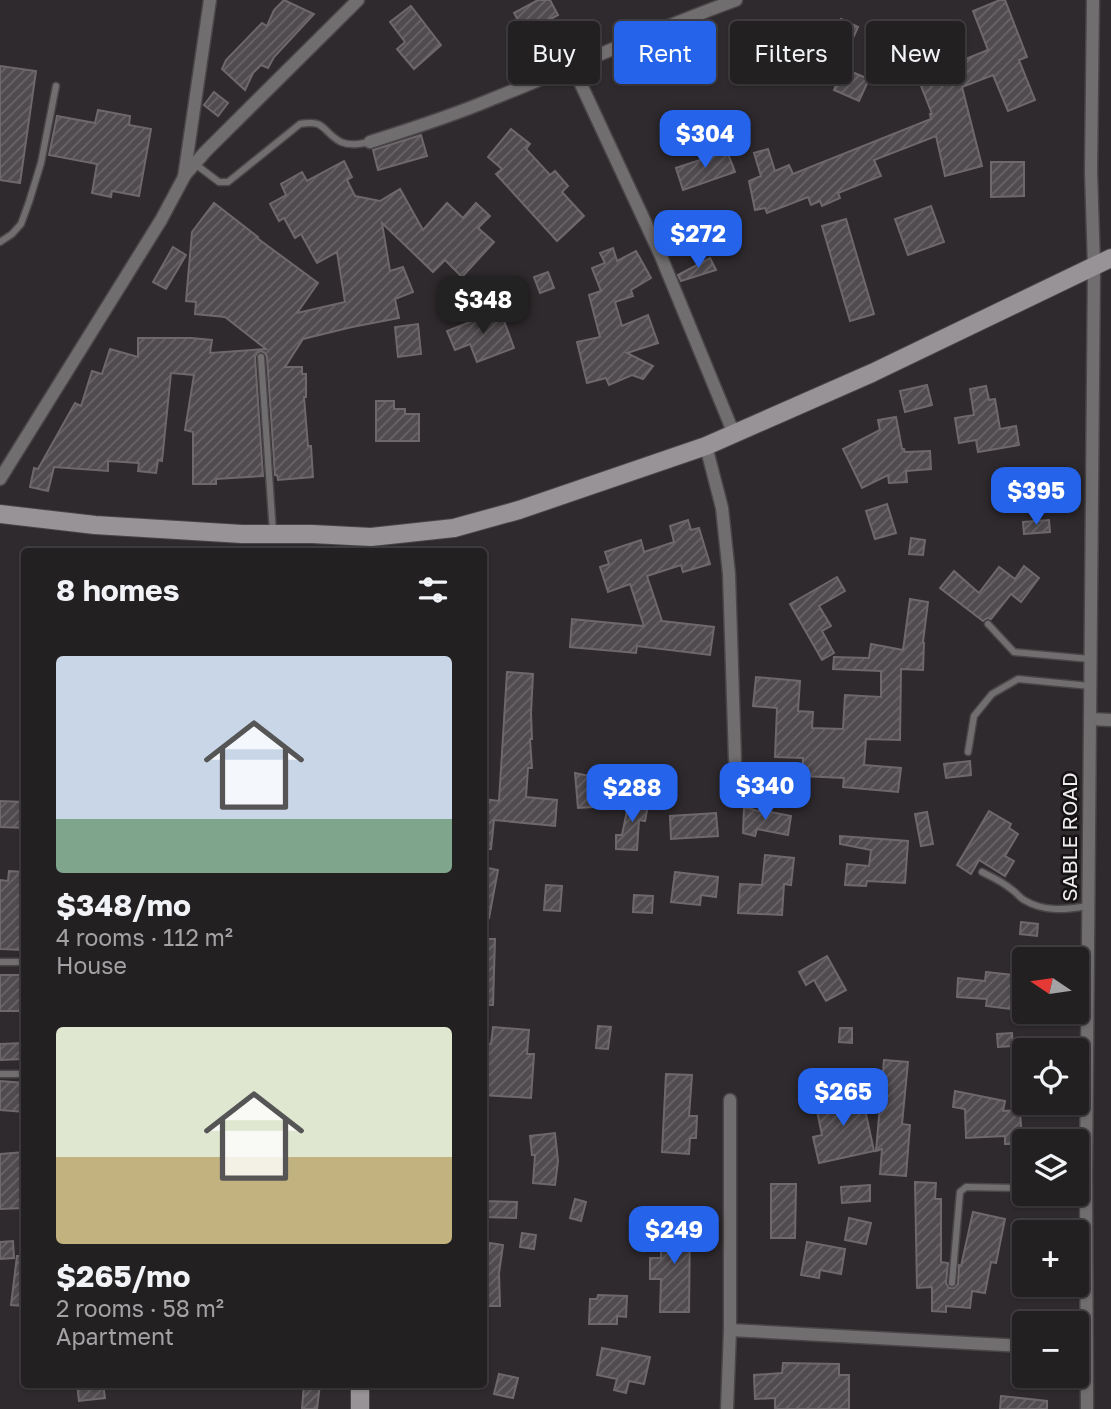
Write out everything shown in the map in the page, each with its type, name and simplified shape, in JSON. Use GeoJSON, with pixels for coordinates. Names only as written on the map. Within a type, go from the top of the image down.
{"type":"FeatureCollection","features":[{"type":"Feature","properties":{"kind":"street"},"geometry":{"type":"LineString","coordinates":[[184,177],[210,0]]}},
{"type":"Feature","properties":{"kind":"street"},"geometry":{"type":"LineString","coordinates":[[0,479],[154,232],[184,177],[206,151],[358,0]]}},
{"type":"Feature","properties":{"kind":"street"},"geometry":{"type":"LineString","coordinates":[[600,53],[736,0]]}},
{"type":"Feature","properties":{"kind":"street","name":"SABLE ROAD"},"geometry":{"type":"LineString","coordinates":[[1082,1129],[1090,719],[1094,266],[1091,172],[1093,0]]}},
{"type":"Feature","properties":{"kind":"street"},"geometry":{"type":"LineString","coordinates":[[370,142],[457,113],[526,84]]}},
{"type":"Feature","properties":{"kind":"street"},"geometry":{"type":"LineString","coordinates":[[581,84],[660,254],[734,434]]}},
{"type":"Feature","properties":{"kind":"street"},"geometry":{"type":"LineString","coordinates":[[0,514],[150,530],[312,534],[370,544],[454,528],[540,503],[706,446],[872,373],[1111,258]]}},
{"type":"Feature","properties":{"kind":"street"},"geometry":{"type":"LineString","coordinates":[[706,446],[722,508],[729,574],[734,760]]}},
{"type":"Feature","properties":{"kind":"street"},"geometry":{"type":"LineString","coordinates":[[1090,719],[1111,720]]}},
{"type":"Feature","properties":{"kind":"street"},"geometry":{"type":"LineString","coordinates":[[727,1409],[730,1330],[730,1100]]}},
{"type":"Feature","properties":{"kind":"street","name":"SABLE ROAD"},"geometry":{"type":"LineString","coordinates":[[1081,1206],[1082,1311]]}},
{"type":"Feature","properties":{"kind":"street"},"geometry":{"type":"LineString","coordinates":[[730,1330],[1012,1345]]}},
{"type":"Feature","properties":{"kind":"street"},"geometry":{"type":"LineString","coordinates":[[360,1388],[360,1409]]}},
{"type":"Feature","properties":{"kind":"street","name":"SABLE ROAD"},"geometry":{"type":"LineString","coordinates":[[1085,1388],[1087,1409]]}},
{"type":"Feature","properties":{"kind":"lane"},"geometry":{"type":"LineString","coordinates":[[0,242],[12,234],[21,223],[30,202],[41,163],[56,86]]}},
{"type":"Feature","properties":{"kind":"lane"},"geometry":{"type":"LineString","coordinates":[[195,164],[219,182],[228,182],[300,124],[313,121],[340,142],[352,145],[370,142]]}},
{"type":"Feature","properties":{"kind":"lane"},"geometry":{"type":"LineString","coordinates":[[261,357],[273,535]]}},
{"type":"Feature","properties":{"kind":"lane"},"geometry":{"type":"LineString","coordinates":[[988,624],[1014,652],[1090,659]]}},
{"type":"Feature","properties":{"kind":"lane"},"geometry":{"type":"LineString","coordinates":[[968,751],[974,716],[992,694],[1018,679],[1090,686]]}},
{"type":"Feature","properties":{"kind":"lane"},"geometry":{"type":"LineString","coordinates":[[982,872],[1037,906],[1057,910],[1088,906]]}},
{"type":"Feature","properties":{"kind":"lane"},"geometry":{"type":"LineString","coordinates":[[0,962],[21,962]]}},
{"type":"Feature","properties":{"kind":"lane"},"geometry":{"type":"LineString","coordinates":[[0,1074],[21,1074]]}},
{"type":"Feature","properties":{"kind":"lane"},"geometry":{"type":"LineString","coordinates":[[952,1283],[960,1192],[966,1187],[1012,1188]]}},
{"type":"Feature","properties":{"kind":"building"},"geometry":{"type":"Polygon","coordinates":[[[284,0],[314,14],[274,57],[268,68],[261,65],[253,73],[245,90],[222,69],[226,60],[262,23],[267,26],[274,10],[284,0]]]}},
{"type":"Feature","properties":{"kind":"building"},"geometry":{"type":"Polygon","coordinates":[[[538,0],[550,0],[558,15],[547,21],[518,21],[514,13],[538,0]]]}},
{"type":"Feature","properties":{"kind":"building"},"geometry":{"type":"Polygon","coordinates":[[[1005,0],[1027,57],[1019,60],[1035,100],[1008,111],[993,75],[962,87],[982,166],[945,176],[936,136],[874,160],[881,176],[838,193],[840,198],[822,206],[820,201],[811,205],[808,197],[767,213],[765,208],[755,210],[749,181],[761,176],[754,153],[768,149],[775,171],[789,165],[793,174],[931,119],[932,114],[920,84],[965,84],[965,59],[988,50],[973,11],[1005,0]]]}},
{"type":"Feature","properties":{"kind":"building"},"geometry":{"type":"Polygon","coordinates":[[[411,6],[441,45],[414,69],[397,49],[405,42],[390,22],[411,6]]]}},
{"type":"Feature","properties":{"kind":"building"},"geometry":{"type":"Polygon","coordinates":[[[852,24],[858,27],[852,40],[852,24]]]}},
{"type":"Feature","properties":{"kind":"building"},"geometry":{"type":"Polygon","coordinates":[[[0,66],[36,71],[20,183],[0,180],[0,66]]]}},
{"type":"Feature","properties":{"kind":"building"},"geometry":{"type":"Polygon","coordinates":[[[852,72],[866,78],[867,84],[859,101],[834,90],[836,85],[834,84],[852,84],[852,72]]]}},
{"type":"Feature","properties":{"kind":"building"},"geometry":{"type":"Polygon","coordinates":[[[214,92],[228,103],[218,116],[204,105],[214,92]]]}},
{"type":"Feature","properties":{"kind":"building"},"geometry":{"type":"Polygon","coordinates":[[[98,110],[130,116],[129,125],[151,129],[139,196],[112,191],[111,197],[92,193],[97,164],[49,155],[57,116],[95,123],[98,110]]]}},
{"type":"Feature","properties":{"kind":"building"},"geometry":{"type":"Polygon","coordinates":[[[511,129],[530,144],[526,149],[550,175],[555,171],[568,186],[562,192],[584,216],[557,241],[496,174],[502,169],[488,157],[511,129]]]}},
{"type":"Feature","properties":{"kind":"building"},"geometry":{"type":"Polygon","coordinates":[[[421,135],[427,156],[378,170],[373,150],[421,135]]]}},
{"type":"Feature","properties":{"kind":"building"},"geometry":{"type":"Polygon","coordinates":[[[727,151],[735,172],[683,190],[676,168],[727,151]]]}},
{"type":"Feature","properties":{"kind":"building"},"geometry":{"type":"Polygon","coordinates":[[[344,161],[352,177],[347,180],[355,196],[380,201],[400,189],[423,230],[447,203],[463,218],[476,203],[490,216],[478,228],[494,242],[462,277],[445,260],[433,272],[382,223],[390,271],[403,267],[413,292],[395,299],[399,318],[303,339],[285,367],[302,367],[302,374],[306,374],[304,397],[313,477],[278,480],[275,475],[267,357],[261,351],[255,357],[263,476],[216,479],[216,484],[193,484],[193,432],[185,430],[194,375],[171,373],[162,461],[158,460],[156,473],[138,471],[139,463],[108,461],[108,471],[54,467],[48,491],[30,487],[34,468],[38,469],[75,403],[81,406],[92,371],[102,374],[110,349],[138,357],[138,338],[191,338],[212,340],[210,353],[266,349],[225,317],[195,314],[196,302],[186,301],[192,232],[214,203],[318,283],[297,313],[345,302],[337,252],[317,263],[301,234],[295,238],[284,218],[279,221],[270,204],[286,195],[281,184],[302,172],[307,181],[344,161]]]}},
{"type":"Feature","properties":{"kind":"building"},"geometry":{"type":"Polygon","coordinates":[[[991,162],[1024,162],[1024,196],[991,197],[991,162]]]}},
{"type":"Feature","properties":{"kind":"building"},"geometry":{"type":"Polygon","coordinates":[[[931,206],[944,242],[908,255],[895,219],[931,206]]]}},
{"type":"Feature","properties":{"kind":"building"},"geometry":{"type":"Polygon","coordinates":[[[846,219],[874,314],[850,321],[822,226],[846,219]]]}},
{"type":"Feature","properties":{"kind":"building"},"geometry":{"type":"Polygon","coordinates":[[[683,223],[690,239],[674,246],[668,231],[683,223]]]}},
{"type":"Feature","properties":{"kind":"building"},"geometry":{"type":"Polygon","coordinates":[[[173,247],[186,255],[166,289],[153,282],[173,247]]]}},
{"type":"Feature","properties":{"kind":"building"},"geometry":{"type":"Polygon","coordinates":[[[613,248],[617,261],[636,251],[651,278],[631,290],[633,296],[615,302],[622,326],[648,315],[658,343],[627,353],[653,366],[643,379],[632,375],[609,385],[606,378],[587,383],[577,342],[600,337],[589,295],[601,291],[592,268],[605,263],[600,253],[613,248]]]}},
{"type":"Feature","properties":{"kind":"building"},"geometry":{"type":"Polygon","coordinates":[[[710,258],[716,270],[681,281],[678,275],[710,258]]]}},
{"type":"Feature","properties":{"kind":"building"},"geometry":{"type":"Polygon","coordinates":[[[548,272],[554,288],[540,293],[534,277],[548,272]]]}},
{"type":"Feature","properties":{"kind":"building"},"geometry":{"type":"Polygon","coordinates":[[[500,310],[514,348],[477,362],[470,344],[455,350],[447,331],[500,310]]]}},
{"type":"Feature","properties":{"kind":"building"},"geometry":{"type":"Polygon","coordinates":[[[418,324],[421,354],[398,357],[395,327],[418,324]]]}},
{"type":"Feature","properties":{"kind":"building"},"geometry":{"type":"Polygon","coordinates":[[[927,385],[932,405],[905,412],[900,391],[927,385]]]}},
{"type":"Feature","properties":{"kind":"building"},"geometry":{"type":"Polygon","coordinates":[[[986,386],[989,400],[995,399],[1000,429],[1016,426],[1019,445],[978,452],[976,440],[959,443],[955,418],[974,415],[970,389],[986,386]]]}},
{"type":"Feature","properties":{"kind":"building"},"geometry":{"type":"Polygon","coordinates":[[[376,401],[394,401],[394,409],[405,409],[405,414],[419,414],[419,441],[376,441],[376,401]]]}},
{"type":"Feature","properties":{"kind":"building"},"geometry":{"type":"Polygon","coordinates":[[[896,417],[902,449],[905,452],[930,451],[931,469],[906,471],[907,482],[889,483],[888,475],[862,488],[843,449],[880,430],[878,420],[896,417]]]}},
{"type":"Feature","properties":{"kind":"building"},"geometry":{"type":"Polygon","coordinates":[[[887,504],[896,533],[875,539],[866,511],[887,504]]]}},
{"type":"Feature","properties":{"kind":"building"},"geometry":{"type":"Polygon","coordinates":[[[688,520],[691,530],[699,528],[710,564],[683,572],[681,565],[647,576],[662,621],[714,627],[710,655],[637,646],[636,653],[570,647],[572,619],[644,626],[630,584],[608,592],[600,567],[609,564],[605,552],[641,540],[644,552],[674,542],[670,526],[688,520]]]}},
{"type":"Feature","properties":{"kind":"building"},"geometry":{"type":"Polygon","coordinates":[[[1049,520],[1050,532],[1024,534],[1023,522],[1049,520]]]}},
{"type":"Feature","properties":{"kind":"building"},"geometry":{"type":"Polygon","coordinates":[[[911,538],[925,540],[923,555],[909,554],[911,538]]]}},
{"type":"Feature","properties":{"kind":"building"},"geometry":{"type":"Polygon","coordinates":[[[1024,566],[1039,578],[1021,602],[1011,594],[991,619],[983,621],[940,588],[954,571],[979,593],[999,567],[1015,579],[1024,566]]]}},
{"type":"Feature","properties":{"kind":"building"},"geometry":{"type":"Polygon","coordinates":[[[837,577],[845,591],[819,606],[831,626],[822,631],[834,653],[822,660],[790,604],[837,577]]]}},
{"type":"Feature","properties":{"kind":"building"},"geometry":{"type":"Polygon","coordinates":[[[910,599],[928,602],[923,670],[901,669],[900,740],[866,739],[864,765],[901,768],[898,792],[843,787],[844,778],[802,776],[803,758],[775,757],[777,708],[753,706],[756,677],[800,681],[798,711],[813,712],[812,728],[843,729],[845,695],[881,697],[881,671],[833,669],[834,657],[869,658],[871,644],[903,650],[910,599]]]}},
{"type":"Feature","properties":{"kind":"building"},"geometry":{"type":"Polygon","coordinates":[[[507,672],[533,674],[530,739],[532,768],[528,768],[526,797],[557,800],[555,826],[494,820],[491,849],[487,849],[487,800],[499,801],[507,672]]]}},
{"type":"Feature","properties":{"kind":"building"},"geometry":{"type":"Polygon","coordinates":[[[970,761],[971,775],[946,778],[944,764],[970,761]]]}},
{"type":"Feature","properties":{"kind":"building"},"geometry":{"type":"Polygon","coordinates":[[[575,773],[599,778],[596,791],[592,790],[593,807],[578,808],[575,773]]]}},
{"type":"Feature","properties":{"kind":"building"},"geometry":{"type":"Polygon","coordinates":[[[630,796],[649,800],[645,821],[639,820],[637,850],[616,849],[616,835],[622,835],[630,796]]]}},
{"type":"Feature","properties":{"kind":"building"},"geometry":{"type":"Polygon","coordinates":[[[0,801],[21,802],[21,828],[0,827],[0,801]]]}},
{"type":"Feature","properties":{"kind":"building"},"geometry":{"type":"Polygon","coordinates":[[[744,807],[791,816],[788,835],[757,829],[755,836],[743,833],[744,807]]]}},
{"type":"Feature","properties":{"kind":"building"},"geometry":{"type":"Polygon","coordinates":[[[989,811],[1011,824],[1009,828],[1018,834],[1005,856],[1014,861],[1005,876],[979,860],[971,874],[957,865],[989,811]]]}},
{"type":"Feature","properties":{"kind":"building"},"geometry":{"type":"Polygon","coordinates":[[[927,812],[933,844],[921,846],[915,814],[927,812]]]}},
{"type":"Feature","properties":{"kind":"building"},"geometry":{"type":"Polygon","coordinates":[[[716,813],[718,836],[671,839],[670,816],[716,813]]]}},
{"type":"Feature","properties":{"kind":"building"},"geometry":{"type":"Polygon","coordinates":[[[840,836],[908,841],[905,883],[867,881],[866,886],[845,885],[847,864],[869,866],[871,850],[840,844],[840,836]]]}},
{"type":"Feature","properties":{"kind":"building"},"geometry":{"type":"Polygon","coordinates":[[[765,855],[794,858],[791,885],[784,884],[782,915],[738,913],[740,884],[762,885],[765,855]]]}},
{"type":"Feature","properties":{"kind":"building"},"geometry":{"type":"Polygon","coordinates":[[[487,868],[498,870],[487,918],[487,868]]]}},
{"type":"Feature","properties":{"kind":"building"},"geometry":{"type":"Polygon","coordinates":[[[9,871],[21,872],[21,950],[0,949],[0,880],[8,881],[9,871]]]}},
{"type":"Feature","properties":{"kind":"building"},"geometry":{"type":"Polygon","coordinates":[[[675,872],[718,877],[716,897],[701,895],[700,905],[671,902],[675,872]]]}},
{"type":"Feature","properties":{"kind":"building"},"geometry":{"type":"Polygon","coordinates":[[[546,885],[562,886],[560,911],[544,910],[546,885]]]}},
{"type":"Feature","properties":{"kind":"building"},"geometry":{"type":"Polygon","coordinates":[[[634,895],[653,896],[652,913],[633,912],[634,895]]]}},
{"type":"Feature","properties":{"kind":"building"},"geometry":{"type":"Polygon","coordinates":[[[1021,922],[1038,924],[1037,936],[1020,934],[1021,922]]]}},
{"type":"Feature","properties":{"kind":"building"},"geometry":{"type":"Polygon","coordinates":[[[487,939],[495,939],[493,1005],[487,1005],[487,939]]]}},
{"type":"Feature","properties":{"kind":"building"},"geometry":{"type":"Polygon","coordinates":[[[827,956],[846,990],[826,1001],[814,980],[806,985],[799,972],[827,956]]]}},
{"type":"Feature","properties":{"kind":"building"},"geometry":{"type":"Polygon","coordinates":[[[986,972],[1012,975],[1010,1009],[986,1006],[987,999],[957,997],[958,978],[985,981],[986,972]]]}},
{"type":"Feature","properties":{"kind":"building"},"geometry":{"type":"Polygon","coordinates":[[[0,975],[21,975],[21,1011],[0,1011],[0,975]]]}},
{"type":"Feature","properties":{"kind":"building"},"geometry":{"type":"Polygon","coordinates":[[[598,1026],[611,1027],[608,1049],[596,1048],[598,1026]]]}},
{"type":"Feature","properties":{"kind":"building"},"geometry":{"type":"Polygon","coordinates":[[[493,1027],[529,1030],[527,1054],[534,1054],[531,1098],[487,1095],[487,1044],[491,1044],[493,1027]]]}},
{"type":"Feature","properties":{"kind":"building"},"geometry":{"type":"Polygon","coordinates":[[[840,1028],[852,1028],[852,1043],[839,1042],[840,1028]]]}},
{"type":"Feature","properties":{"kind":"building"},"geometry":{"type":"Polygon","coordinates":[[[1012,1033],[1012,1046],[998,1047],[997,1034],[1012,1033]]]}},
{"type":"Feature","properties":{"kind":"building"},"geometry":{"type":"Polygon","coordinates":[[[21,1043],[21,1059],[0,1060],[0,1044],[21,1043]]]}},
{"type":"Feature","properties":{"kind":"building"},"geometry":{"type":"Polygon","coordinates":[[[884,1060],[908,1062],[902,1124],[910,1125],[906,1176],[880,1174],[882,1149],[876,1151],[884,1060]]]}},
{"type":"Feature","properties":{"kind":"building"},"geometry":{"type":"Polygon","coordinates":[[[666,1074],[692,1075],[689,1116],[697,1116],[696,1138],[690,1138],[689,1154],[662,1152],[666,1074]]]}},
{"type":"Feature","properties":{"kind":"building"},"geometry":{"type":"Polygon","coordinates":[[[0,1081],[21,1083],[21,1112],[0,1110],[0,1081]]]}},
{"type":"Feature","properties":{"kind":"building"},"geometry":{"type":"Polygon","coordinates":[[[861,1091],[874,1151],[819,1163],[813,1137],[822,1135],[815,1101],[861,1091]]]}},
{"type":"Feature","properties":{"kind":"building"},"geometry":{"type":"Polygon","coordinates":[[[955,1091],[1005,1101],[1003,1111],[1012,1110],[1012,1115],[1020,1115],[1021,1129],[1012,1129],[1012,1144],[1005,1144],[1005,1136],[966,1138],[965,1109],[953,1107],[955,1091]]]}},
{"type":"Feature","properties":{"kind":"building"},"geometry":{"type":"Polygon","coordinates":[[[555,1133],[558,1161],[555,1185],[533,1183],[535,1155],[532,1155],[530,1136],[555,1133]]]}},
{"type":"Feature","properties":{"kind":"building"},"geometry":{"type":"Polygon","coordinates":[[[21,1152],[21,1208],[0,1209],[0,1154],[21,1152]]]}},
{"type":"Feature","properties":{"kind":"building"},"geometry":{"type":"Polygon","coordinates":[[[915,1182],[936,1183],[935,1199],[941,1199],[941,1262],[948,1263],[946,1283],[949,1288],[958,1284],[959,1265],[961,1266],[973,1212],[1005,1219],[996,1263],[991,1262],[985,1293],[972,1291],[970,1308],[946,1306],[946,1312],[932,1311],[932,1287],[917,1288],[915,1182]]]}},
{"type":"Feature","properties":{"kind":"building"},"geometry":{"type":"Polygon","coordinates":[[[771,1184],[796,1184],[795,1238],[771,1238],[771,1184]]]}},
{"type":"Feature","properties":{"kind":"building"},"geometry":{"type":"Polygon","coordinates":[[[870,1185],[870,1201],[842,1203],[841,1187],[870,1185]]]}},
{"type":"Feature","properties":{"kind":"building"},"geometry":{"type":"Polygon","coordinates":[[[575,1199],[586,1202],[581,1221],[570,1218],[575,1199]]]}},
{"type":"Feature","properties":{"kind":"building"},"geometry":{"type":"Polygon","coordinates":[[[487,1201],[517,1202],[516,1218],[487,1217],[487,1201]]]}},
{"type":"Feature","properties":{"kind":"building"},"geometry":{"type":"Polygon","coordinates":[[[849,1218],[871,1223],[866,1244],[845,1240],[849,1218]]]}},
{"type":"Feature","properties":{"kind":"building"},"geometry":{"type":"Polygon","coordinates":[[[661,1220],[690,1221],[689,1312],[660,1312],[661,1279],[650,1279],[650,1258],[661,1258],[661,1220]]]}},
{"type":"Feature","properties":{"kind":"building"},"geometry":{"type":"Polygon","coordinates":[[[522,1233],[536,1235],[534,1249],[520,1247],[522,1233]]]}},
{"type":"Feature","properties":{"kind":"building"},"geometry":{"type":"Polygon","coordinates":[[[13,1241],[14,1258],[0,1259],[0,1242],[13,1241]]]}},
{"type":"Feature","properties":{"kind":"building"},"geometry":{"type":"Polygon","coordinates":[[[807,1242],[845,1249],[841,1274],[820,1270],[819,1278],[801,1275],[807,1242]]]}},
{"type":"Feature","properties":{"kind":"building"},"geometry":{"type":"Polygon","coordinates":[[[490,1243],[503,1245],[499,1273],[500,1306],[487,1306],[487,1260],[490,1243]]]}},
{"type":"Feature","properties":{"kind":"building"},"geometry":{"type":"Polygon","coordinates":[[[17,1256],[21,1256],[21,1306],[11,1305],[17,1256]]]}},
{"type":"Feature","properties":{"kind":"building"},"geometry":{"type":"Polygon","coordinates":[[[598,1295],[627,1296],[626,1317],[617,1316],[617,1324],[589,1324],[590,1299],[597,1299],[598,1295]]]}},
{"type":"Feature","properties":{"kind":"building"},"geometry":{"type":"Polygon","coordinates":[[[602,1348],[650,1357],[644,1384],[629,1381],[626,1393],[614,1390],[617,1379],[597,1375],[602,1348]]]}},
{"type":"Feature","properties":{"kind":"building"},"geometry":{"type":"Polygon","coordinates":[[[783,1363],[839,1364],[839,1375],[849,1375],[849,1409],[775,1409],[775,1398],[755,1399],[754,1375],[782,1373],[783,1363]]]}},
{"type":"Feature","properties":{"kind":"building"},"geometry":{"type":"Polygon","coordinates":[[[499,1374],[518,1378],[513,1398],[494,1394],[499,1374]]]}},
{"type":"Feature","properties":{"kind":"building"},"geometry":{"type":"Polygon","coordinates":[[[77,1388],[104,1388],[105,1398],[79,1401],[77,1388]]]}},
{"type":"Feature","properties":{"kind":"building"},"geometry":{"type":"Polygon","coordinates":[[[304,1388],[320,1388],[317,1409],[302,1409],[304,1388]]]}},
{"type":"Feature","properties":{"kind":"building"},"geometry":{"type":"Polygon","coordinates":[[[1001,1396],[1047,1401],[1047,1409],[1000,1409],[1001,1396]]]}}]}
